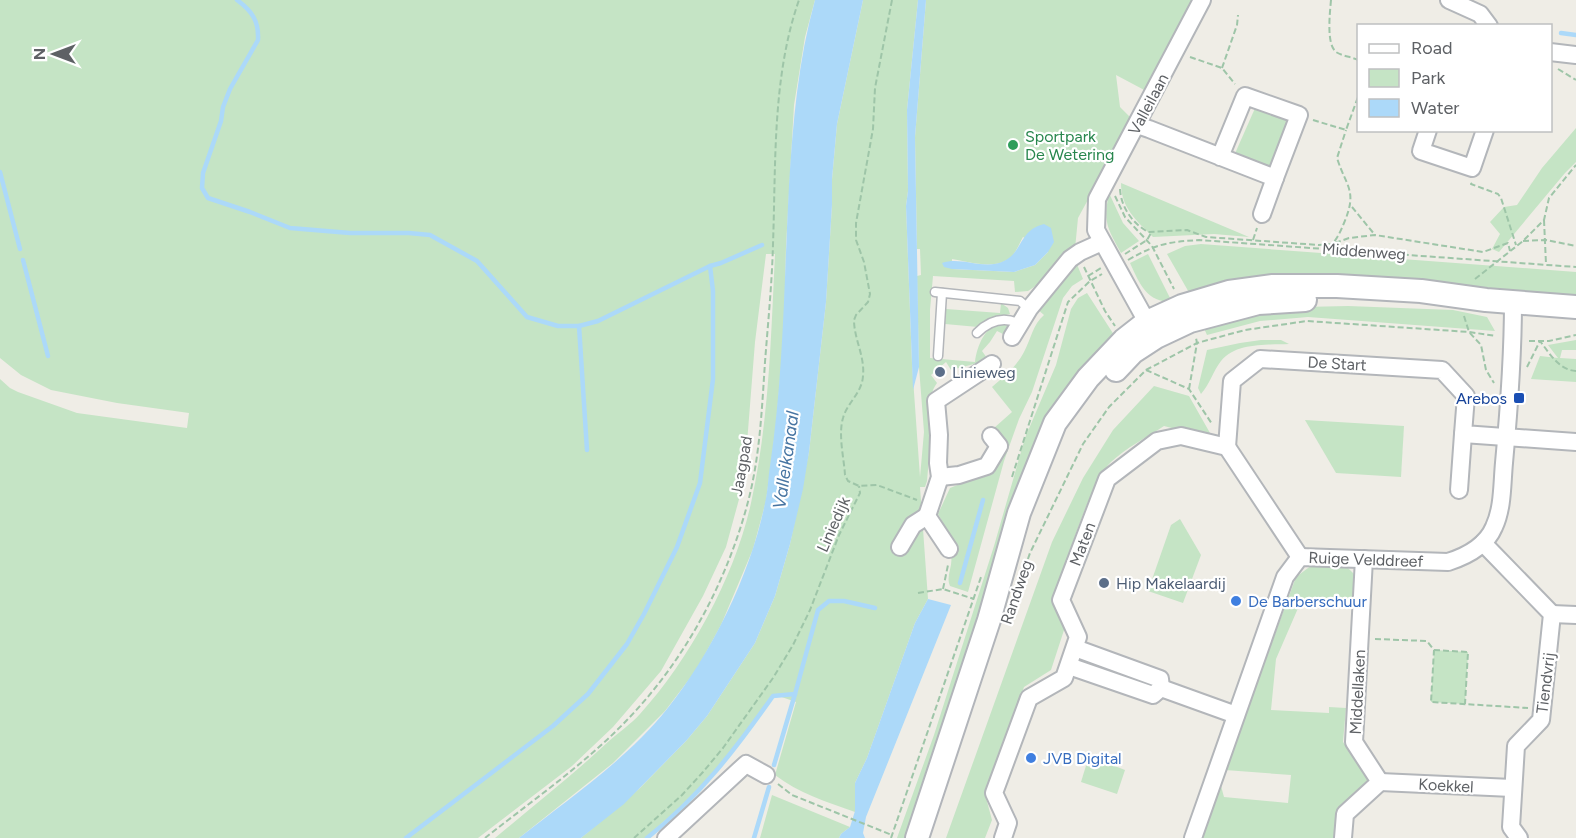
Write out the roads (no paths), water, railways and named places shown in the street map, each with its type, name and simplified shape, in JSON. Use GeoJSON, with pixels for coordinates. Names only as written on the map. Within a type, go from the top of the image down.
{"type":"FeatureCollection","features":[{"type":"Feature","properties":{"kind":"main road"},"geometry":{"type":"LineString","coordinates":[[1151,330],[1230,292],[1273,286],[1337,286],[1421,291],[1471,301],[1576,307]]}},
{"type":"Feature","properties":{"kind":"main road","name":"Randweg"},"geometry":{"type":"LineString","coordinates":[[917,838],[989,620],[1019,513],[1055,423],[1088,378],[1124,340],[1151,330]]}},
{"type":"Feature","properties":{"kind":"main road","name":"Randweg"},"geometry":{"type":"LineString","coordinates":[[989,620],[1068,432],[1096,390],[1151,330]]}},
{"type":"Feature","properties":{"kind":"street","name":"Valleilaan"},"geometry":{"type":"LineString","coordinates":[[1151,330],[1096,230],[1097,199],[1202,0]]}},
{"type":"Feature","properties":{"kind":"street"},"geometry":{"type":"LineString","coordinates":[[1449,0],[1480,14],[1488,24]]}},
{"type":"Feature","properties":{"kind":"street"},"geometry":{"type":"LineString","coordinates":[[1552,52],[1576,55]]}},
{"type":"Feature","properties":{"kind":"street"},"geometry":{"type":"LineString","coordinates":[[1220,157],[1245,96],[1299,115],[1262,214]]}},
{"type":"Feature","properties":{"kind":"street"},"geometry":{"type":"LineString","coordinates":[[1137,125],[1275,178]]}},
{"type":"Feature","properties":{"kind":"street"},"geometry":{"type":"LineString","coordinates":[[1427,132],[1421,151],[1472,168],[1484,132]]}},
{"type":"Feature","properties":{"kind":"street"},"geometry":{"type":"LineString","coordinates":[[1020,323],[1070,260],[1080,252],[1102,242]]}},
{"type":"Feature","properties":{"kind":"street","name":"Ruige Velddreef"},"geometry":{"type":"LineString","coordinates":[[1193,838],[1285,577],[1300,556],[1448,562],[1467,556],[1483,543],[1494,528],[1500,509],[1509,405],[1513,302]]}},
{"type":"Feature","properties":{"kind":"street","name":"De Start"},"geometry":{"type":"LineString","coordinates":[[1227,447],[1232,381],[1260,359],[1442,370],[1466,396],[1459,490]]}},
{"type":"Feature","properties":{"kind":"street"},"geometry":{"type":"LineString","coordinates":[[900,547],[914,525],[927,516],[940,477],[936,401],[992,364]]}},
{"type":"Feature","properties":{"kind":"street"},"geometry":{"type":"LineString","coordinates":[[1463,434],[1576,442]]}},
{"type":"Feature","properties":{"kind":"street"},"geometry":{"type":"LineString","coordinates":[[940,477],[959,475],[987,466],[999,446],[991,436]]}},
{"type":"Feature","properties":{"kind":"street","name":"Maten"},"geometry":{"type":"LineString","coordinates":[[1007,837],[1008,823],[994,793],[1029,698],[1064,678],[1069,666],[1078,637],[1061,600],[1107,478],[1157,441],[1181,436],[1227,447]]}},
{"type":"Feature","properties":{"kind":"street"},"geometry":{"type":"LineString","coordinates":[[1227,447],[1300,556]]}},
{"type":"Feature","properties":{"kind":"street"},"geometry":{"type":"LineString","coordinates":[[927,516],[949,549]]}},
{"type":"Feature","properties":{"kind":"street"},"geometry":{"type":"LineString","coordinates":[[1483,543],[1552,614],[1576,615]]}},
{"type":"Feature","properties":{"kind":"street","name":"Middellaken"},"geometry":{"type":"LineString","coordinates":[[1364,559],[1354,742],[1380,782]]}},
{"type":"Feature","properties":{"kind":"street","name":"Tiendvrij"},"geometry":{"type":"LineString","coordinates":[[1519,838],[1511,827],[1516,746],[1541,720],[1552,614]]}},
{"type":"Feature","properties":{"kind":"street"},"geometry":{"type":"LineString","coordinates":[[1075,648],[1160,679],[1161,688]]}},
{"type":"Feature","properties":{"kind":"street"},"geometry":{"type":"LineString","coordinates":[[1069,666],[1153,695],[1161,688]]}},
{"type":"Feature","properties":{"kind":"street"},"geometry":{"type":"LineString","coordinates":[[1161,688],[1236,715]]}},
{"type":"Feature","properties":{"kind":"street"},"geometry":{"type":"LineString","coordinates":[[666,838],[746,764],[766,775]]}},
{"type":"Feature","properties":{"kind":"street"},"geometry":{"type":"LineString","coordinates":[[1343,838],[1345,814],[1380,782]]}},
{"type":"Feature","properties":{"kind":"street","name":"Koekkel"},"geometry":{"type":"LineString","coordinates":[[1380,782],[1512,788]]}},
{"type":"Feature","properties":{"kind":"lane"},"geometry":{"type":"LineString","coordinates":[[938,356],[941,311],[939,293],[1020,301],[1020,323],[1004,319],[988,324],[977,333]]}},
{"type":"Feature","properties":{"kind":"water","name":"Valleikanaal"},"geometry":{"type":"Polygon","coordinates":[[[815,0],[863,0],[837,124],[826,302],[809,452],[803,489],[775,596],[755,643],[707,716],[686,741],[624,804],[581,838],[519,838],[616,762],[667,709],[684,687],[714,638],[740,584],[750,557],[766,498],[775,431],[795,115],[804,46],[815,0]]]}},
{"type":"Feature","properties":{"kind":"water"},"geometry":{"type":"Polygon","coordinates":[[[918,0],[926,0],[915,137],[919,367],[913,390],[906,206],[908,191],[907,110],[918,0]]]}},
{"type":"Feature","properties":{"kind":"water"},"geometry":{"type":"Polygon","coordinates":[[[1044,224],[1051,228],[1054,242],[1035,265],[1014,272],[952,269],[944,267],[942,263],[957,261],[989,265],[1004,261],[1015,252],[1030,231],[1044,224]]]}},
{"type":"Feature","properties":{"kind":"water"},"geometry":{"type":"Polygon","coordinates":[[[928,599],[951,605],[866,817],[863,833],[865,838],[839,838],[850,827],[855,811],[855,783],[867,758],[915,623],[928,599]]]}},
{"type":"Feature","properties":{"kind":"waterway"},"geometry":{"type":"LineString","coordinates":[[237,0],[254,17],[258,40],[230,89],[223,107],[221,121],[203,173],[202,188],[208,198],[290,228],[350,233],[430,235],[477,261],[527,317],[558,326],[579,326],[598,321],[710,266],[762,245]]}},
{"type":"Feature","properties":{"kind":"waterway"},"geometry":{"type":"LineString","coordinates":[[1561,33],[1576,35]]}},
{"type":"Feature","properties":{"kind":"waterway"},"geometry":{"type":"LineString","coordinates":[[0,172],[20,249]]}},
{"type":"Feature","properties":{"kind":"waterway"},"geometry":{"type":"LineString","coordinates":[[23,260],[48,356]]}},
{"type":"Feature","properties":{"kind":"waterway"},"geometry":{"type":"LineString","coordinates":[[406,838],[553,726],[588,694],[627,644],[644,614],[677,547],[700,483],[713,379],[713,291],[710,266]]}},
{"type":"Feature","properties":{"kind":"waterway"},"geometry":{"type":"LineString","coordinates":[[579,326],[587,450]]}},
{"type":"Feature","properties":{"kind":"waterway"},"geometry":{"type":"LineString","coordinates":[[960,583],[983,500]]}},
{"type":"Feature","properties":{"kind":"waterway"},"geometry":{"type":"LineString","coordinates":[[647,838],[700,789],[745,735],[773,696],[795,694],[818,610],[829,601],[844,601],[875,608]]}},
{"type":"Feature","properties":{"kind":"waterway"},"geometry":{"type":"LineString","coordinates":[[774,765],[795,694]]}},
{"type":"Feature","properties":{"kind":"waterway"},"geometry":{"type":"LineString","coordinates":[[754,838],[769,787]]}},
{"type":"Feature","properties":{"kind":"place","name":"Sportpark De Wetering"},"geometry":{"type":"Point","coordinates":[1013,145]}},
{"type":"Feature","properties":{"kind":"place","name":"Linieweg"},"geometry":{"type":"Point","coordinates":[940,372]}},
{"type":"Feature","properties":{"kind":"place","name":"Arebos"},"geometry":{"type":"Point","coordinates":[1519,398]}},
{"type":"Feature","properties":{"kind":"place","name":"Hip Makelaardij"},"geometry":{"type":"Point","coordinates":[1104,583]}},
{"type":"Feature","properties":{"kind":"place","name":"De Barberschuur"},"geometry":{"type":"Point","coordinates":[1236,601]}},
{"type":"Feature","properties":{"kind":"place","name":"JVB Digital"},"geometry":{"type":"Point","coordinates":[1031,758]}}]}
